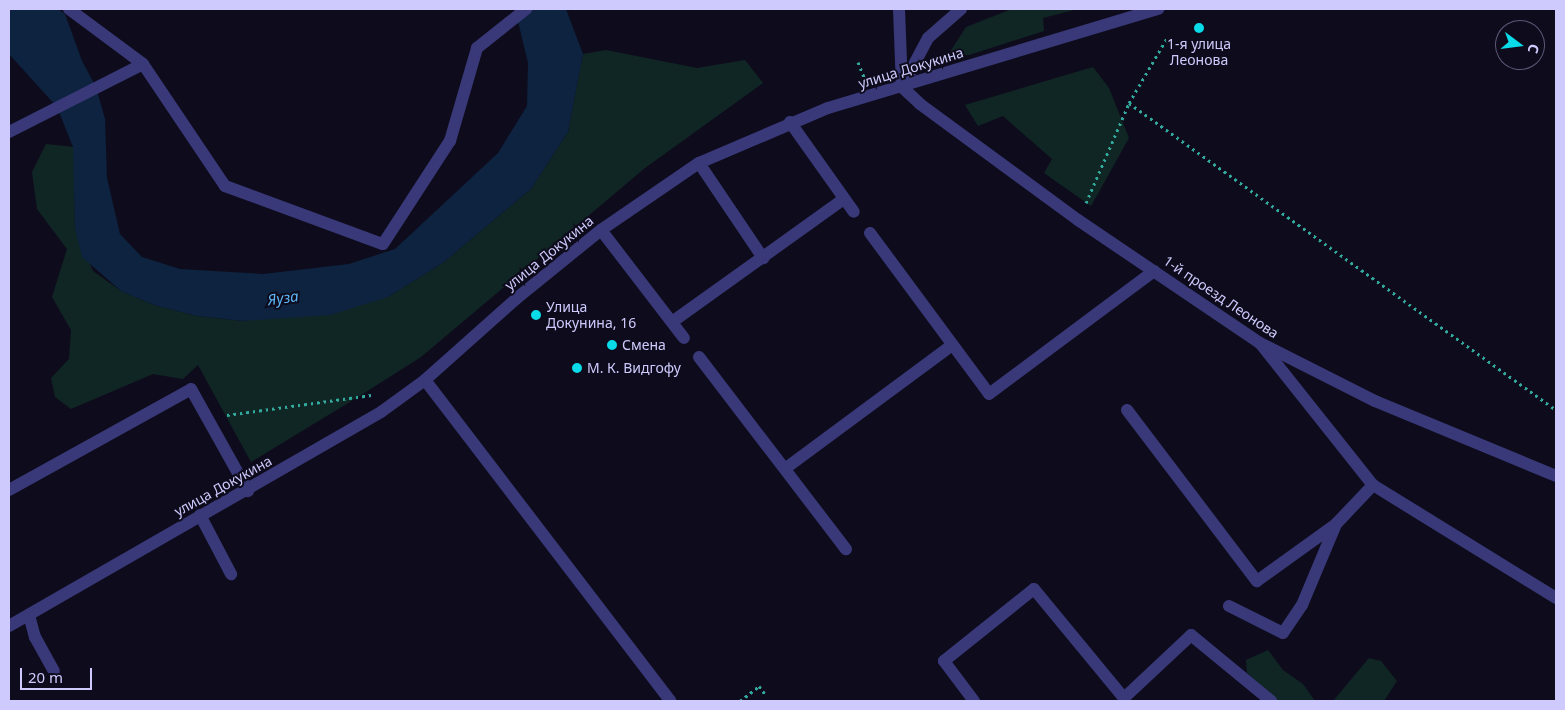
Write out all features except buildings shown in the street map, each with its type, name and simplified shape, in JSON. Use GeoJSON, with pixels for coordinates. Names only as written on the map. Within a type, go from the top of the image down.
{"type":"FeatureCollection","features":[{"type":"Feature","properties":{"kind":"street"},"geometry":{"type":"LineString","coordinates":[[69,9],[143,64],[225,186],[383,244],[450,142],[477,48],[521,11]]}},
{"type":"Feature","properties":{"kind":"street"},"geometry":{"type":"LineString","coordinates":[[899,9],[902,87]]}},
{"type":"Feature","properties":{"kind":"street"},"geometry":{"type":"LineString","coordinates":[[902,87],[928,38],[961,9]]}},
{"type":"Feature","properties":{"kind":"street","name":"улица Докукина"},"geometry":{"type":"LineString","coordinates":[[9,626],[200,516],[248,491],[381,412],[425,380],[517,298],[601,230],[699,163],[790,122],[828,108],[1159,9]]}},
{"type":"Feature","properties":{"kind":"street"},"geometry":{"type":"LineString","coordinates":[[9,132],[143,64]]}},
{"type":"Feature","properties":{"kind":"street","name":"1-й проезд Леонова"},"geometry":{"type":"LineString","coordinates":[[902,87],[920,104],[1078,220],[1260,344],[1375,401],[1556,476]]}},
{"type":"Feature","properties":{"kind":"street"},"geometry":{"type":"LineString","coordinates":[[790,122],[854,212]]}},
{"type":"Feature","properties":{"kind":"street"},"geometry":{"type":"LineString","coordinates":[[699,163],[763,258]]}},
{"type":"Feature","properties":{"kind":"street"},"geometry":{"type":"LineString","coordinates":[[672,322],[844,199]]}},
{"type":"Feature","properties":{"kind":"street"},"geometry":{"type":"LineString","coordinates":[[601,230],[684,338]]}},
{"type":"Feature","properties":{"kind":"street"},"geometry":{"type":"LineString","coordinates":[[870,233],[989,394],[1154,271]]}},
{"type":"Feature","properties":{"kind":"street"},"geometry":{"type":"LineString","coordinates":[[1260,344],[1373,485],[1556,598]]}},
{"type":"Feature","properties":{"kind":"street"},"geometry":{"type":"LineString","coordinates":[[786,468],[952,345]]}},
{"type":"Feature","properties":{"kind":"street"},"geometry":{"type":"LineString","coordinates":[[699,357],[786,468],[846,549]]}},
{"type":"Feature","properties":{"kind":"street"},"geometry":{"type":"LineString","coordinates":[[425,380],[670,701]]}},
{"type":"Feature","properties":{"kind":"street"},"geometry":{"type":"LineString","coordinates":[[9,490],[191,389],[248,491]]}},
{"type":"Feature","properties":{"kind":"street"},"geometry":{"type":"LineString","coordinates":[[1127,410],[1257,581],[1336,524],[1373,485]]}},
{"type":"Feature","properties":{"kind":"street"},"geometry":{"type":"LineString","coordinates":[[200,516],[231,574]]}},
{"type":"Feature","properties":{"kind":"street"},"geometry":{"type":"LineString","coordinates":[[1229,606],[1283,633],[1302,605],[1336,524]]}},
{"type":"Feature","properties":{"kind":"street"},"geometry":{"type":"LineString","coordinates":[[974,701],[944,662],[1034,589],[1124,698],[1190,635],[1271,701]]}},
{"type":"Feature","properties":{"kind":"street"},"geometry":{"type":"LineString","coordinates":[[29,615],[35,637],[54,671]]}},
{"type":"Feature","properties":{"kind":"path"},"geometry":{"type":"LineString","coordinates":[[1078,220],[1129,103],[1167,38]]}},
{"type":"Feature","properties":{"kind":"path"},"geometry":{"type":"LineString","coordinates":[[858,62],[864,77]]}},
{"type":"Feature","properties":{"kind":"path"},"geometry":{"type":"LineString","coordinates":[[1129,103],[1556,410]]}},
{"type":"Feature","properties":{"kind":"path"},"geometry":{"type":"LineString","coordinates":[[206,418],[372,395]]}},
{"type":"Feature","properties":{"kind":"path"},"geometry":{"type":"LineString","coordinates":[[740,701],[759,686],[765,694]]}},
{"type":"Feature","properties":{"kind":"green space"},"geometry":{"type":"Polygon","coordinates":[[[1012,9],[1078,9],[1043,18],[1044,31],[969,55],[948,55],[966,27],[1012,9]]]}},
{"type":"Feature","properties":{"kind":"green space"},"geometry":{"type":"Polygon","coordinates":[[[606,50],[697,68],[745,60],[763,83],[645,168],[421,357],[358,397],[251,462],[198,365],[183,379],[153,374],[71,409],[55,397],[51,378],[69,359],[71,330],[52,297],[67,249],[37,209],[32,172],[46,144],[74,147],[75,229],[93,271],[121,291],[154,305],[197,316],[243,321],[388,297],[444,262],[531,189],[568,132],[583,54],[606,50]]]}},
{"type":"Feature","properties":{"kind":"green space"},"geometry":{"type":"Polygon","coordinates":[[[1093,67],[1109,88],[1129,138],[1091,206],[1044,173],[1052,159],[1003,116],[978,126],[965,105],[1093,67]]]}},
{"type":"Feature","properties":{"kind":"green space"},"geometry":{"type":"Polygon","coordinates":[[[1268,650],[1283,670],[1303,684],[1315,701],[1278,701],[1247,673],[1246,660],[1268,650]]]}},
{"type":"Feature","properties":{"kind":"green space"},"geometry":{"type":"Polygon","coordinates":[[[1369,658],[1381,661],[1397,681],[1384,701],[1333,701],[1369,658]]]}},
{"type":"Feature","properties":{"kind":"water","name":"Яуза"},"geometry":{"type":"Polygon","coordinates":[[[9,9],[58,9],[65,14],[82,61],[96,87],[105,119],[107,178],[120,234],[142,257],[180,269],[263,274],[349,264],[395,249],[498,153],[527,106],[528,63],[515,9],[566,9],[583,54],[568,132],[531,189],[444,262],[388,297],[330,315],[243,321],[197,316],[154,305],[121,291],[82,257],[75,229],[73,147],[57,107],[9,54],[9,9]]]}},
{"type":"Feature","properties":{"kind":"place","name":"1-я улица Леонова"},"geometry":{"type":"Point","coordinates":[1199,28]}},
{"type":"Feature","properties":{"kind":"place","name":"Улица Докунина, 16"},"geometry":{"type":"Point","coordinates":[536,315]}},
{"type":"Feature","properties":{"kind":"place","name":"Смена"},"geometry":{"type":"Point","coordinates":[612,345]}},
{"type":"Feature","properties":{"kind":"place","name":"М. К. Видгофу"},"geometry":{"type":"Point","coordinates":[577,368]}}]}
